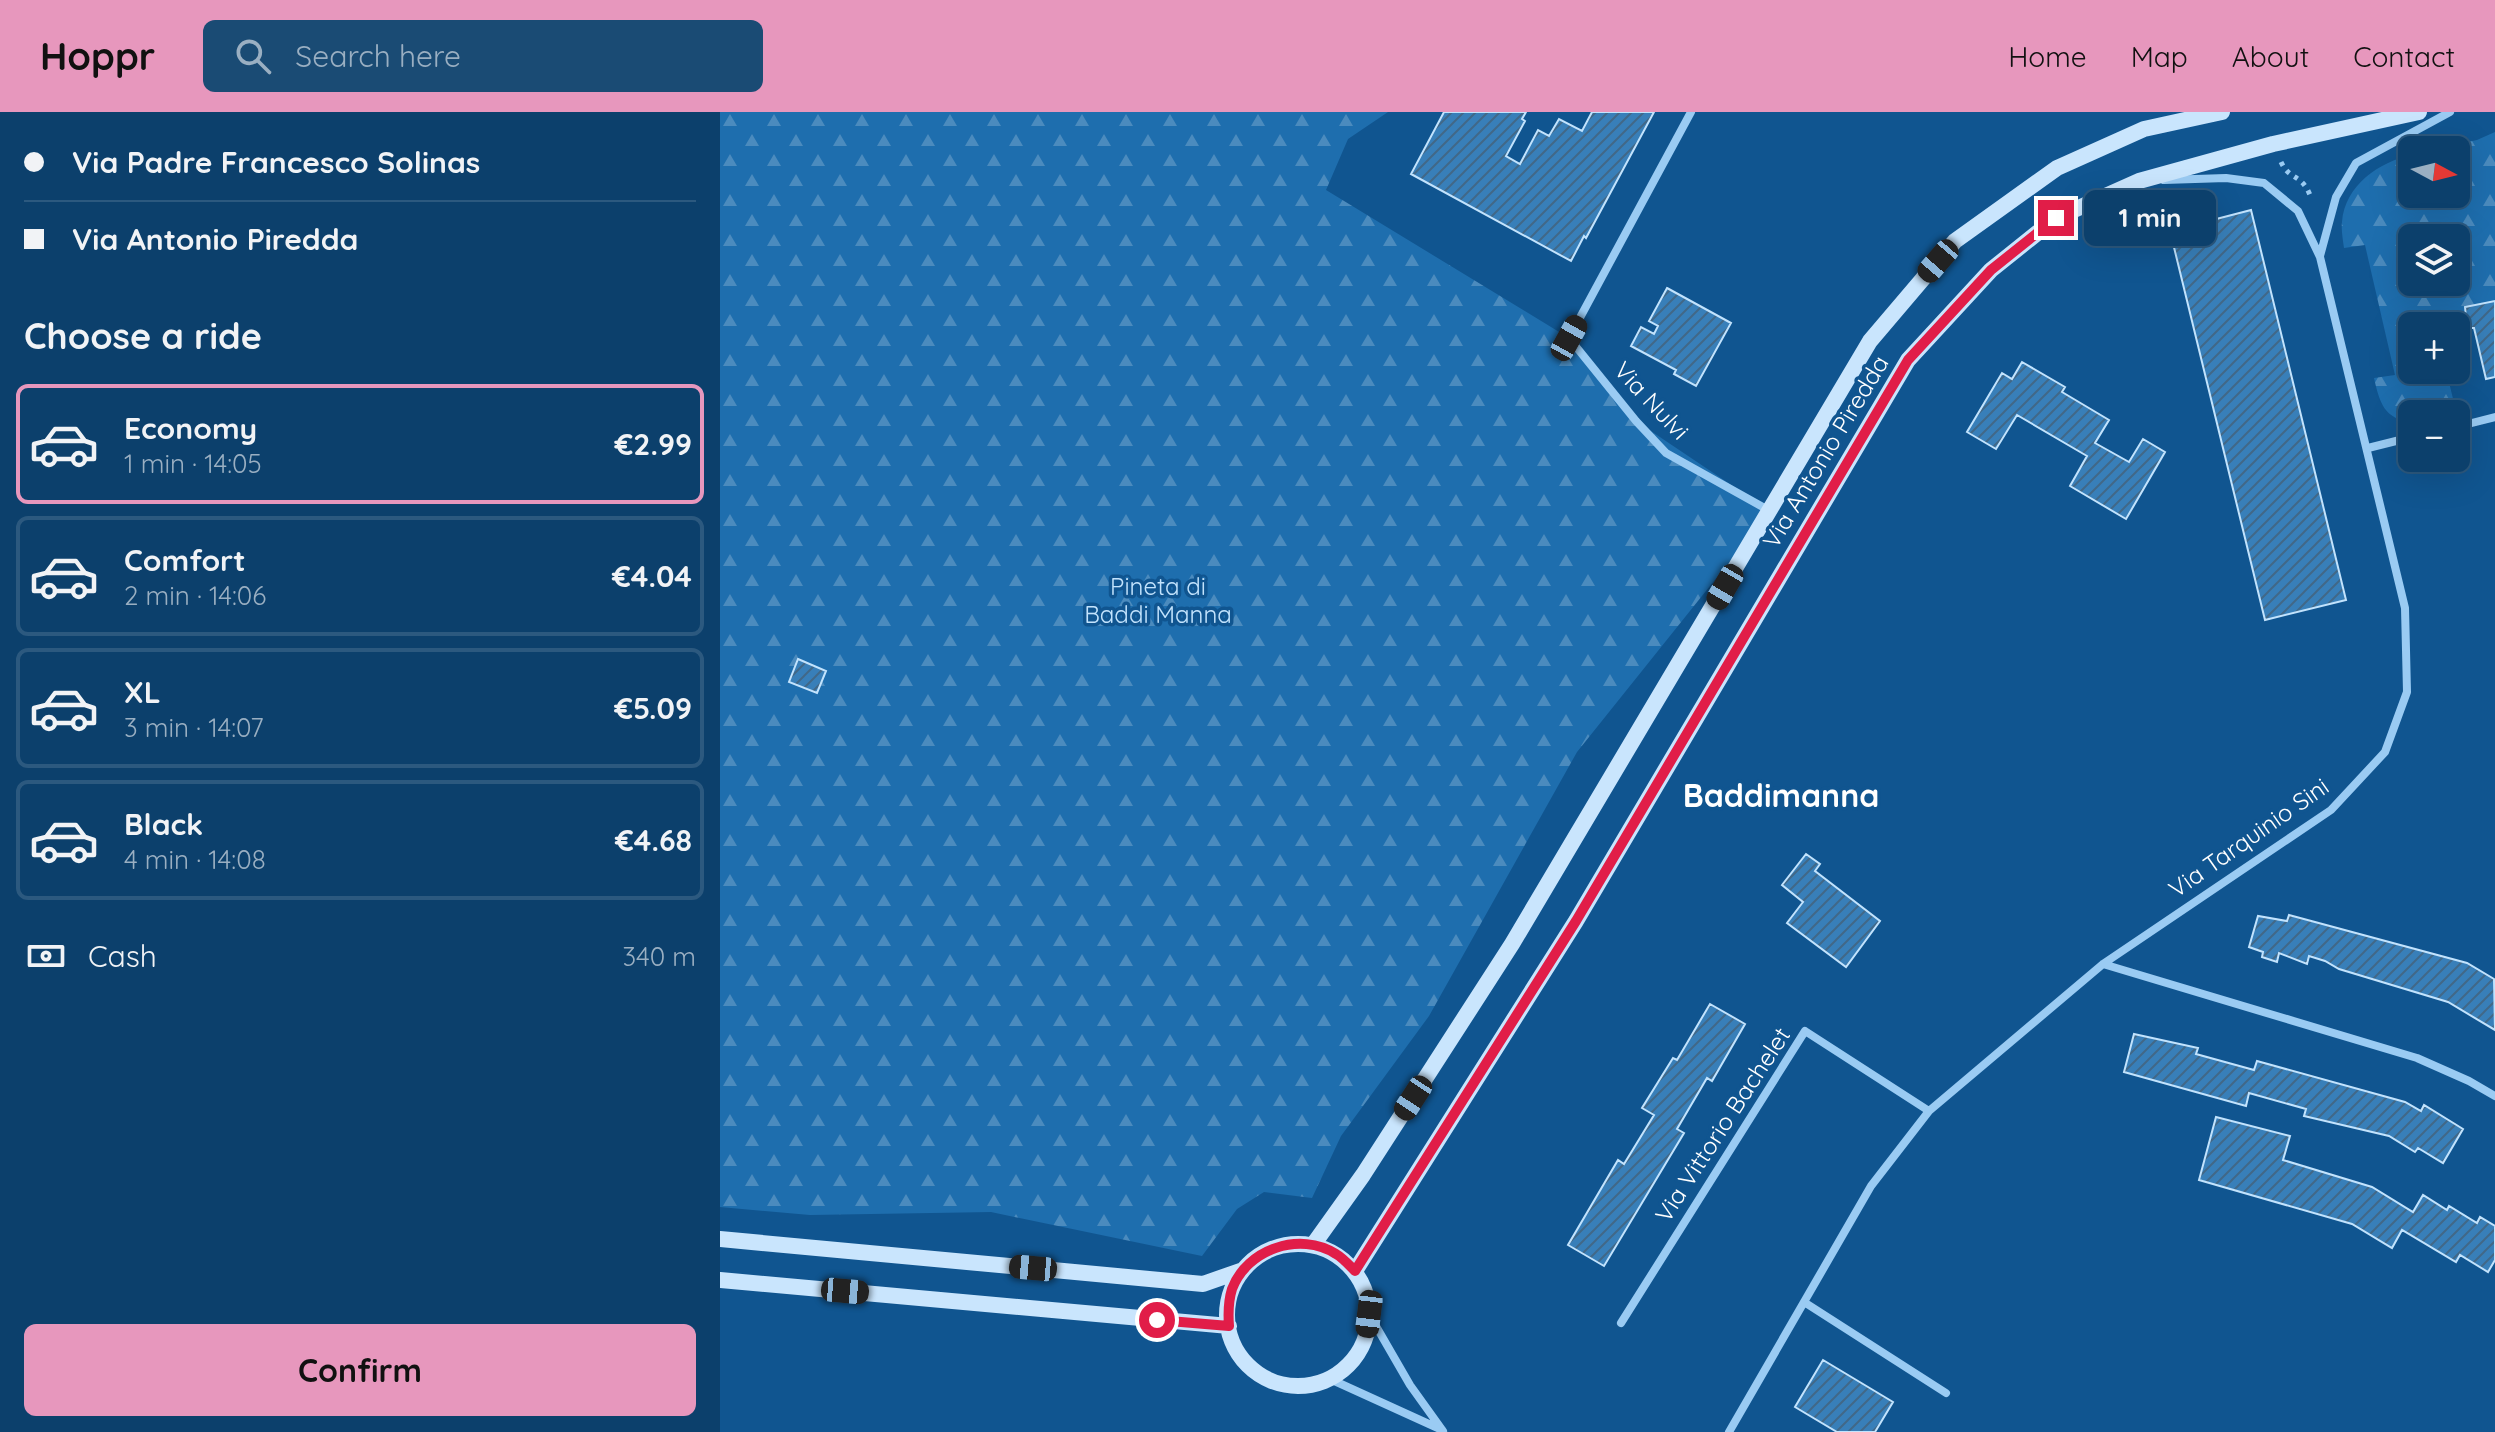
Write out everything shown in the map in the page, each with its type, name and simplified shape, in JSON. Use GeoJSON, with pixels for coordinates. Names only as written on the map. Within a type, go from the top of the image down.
{"type":"FeatureCollection","features":[{"type":"Feature","properties":{"kind":"street","name":"Via Nulvi"},"geometry":{"type":"LineString","coordinates":[[1691,112],[1569,338],[1666,453],[1770,511]]}},
{"type":"Feature","properties":{"kind":"street","name":"Via Antonio Piredda"},"geometry":{"type":"LineString","coordinates":[[1313,1245],[1363,1175],[1512,944],[1870,341],[1955,241],[2057,168],[2144,129],[2222,112]]}},
{"type":"Feature","properties":{"kind":"street","name":"Via Antonio Piredda"},"geometry":{"type":"LineString","coordinates":[[1355,1271],[1576,921],[1908,360],[1991,270],[2056,218],[2139,181],[2273,144],[2419,112]]}},
{"type":"Feature","properties":{"kind":"street","name":"Via Tarquinio Sini"},"geometry":{"type":"LineString","coordinates":[[2320,257],[2336,197],[2356,163],[2450,112]]}},
{"type":"Feature","properties":{"kind":"street","name":"Via Tarquinio Sini"},"geometry":{"type":"LineString","coordinates":[[2103,964],[2331,810],[2385,752],[2407,692],[2405,608],[2320,257],[2298,211],[2264,183],[2226,178],[2139,181]]}},
{"type":"Feature","properties":{"kind":"street"},"geometry":{"type":"LineString","coordinates":[[2470,423],[2495,417]]}},
{"type":"Feature","properties":{"kind":"street"},"geometry":{"type":"LineString","coordinates":[[2368,448],[2398,440]]}},
{"type":"Feature","properties":{"kind":"street"},"geometry":{"type":"LineString","coordinates":[[1729,1432],[1871,1186],[1929,1111],[2103,964],[2417,1058],[2495,1096]]}},
{"type":"Feature","properties":{"kind":"street","name":"Via Vittorio Bachelet"},"geometry":{"type":"LineString","coordinates":[[1621,1323],[1805,1031],[1929,1111]]}},
{"type":"Feature","properties":{"kind":"street"},"geometry":{"type":"LineString","coordinates":[[720,1239],[1203,1284],[1243,1270]]}},
{"type":"Feature","properties":{"kind":"street"},"geometry":{"type":"LineString","coordinates":[[1294,1244],[1313,1245],[1336,1254],[1355,1271],[1366,1291],[1369,1314],[1367,1334],[1359,1353],[1346,1368],[1330,1379],[1309,1386],[1286,1385],[1266,1378],[1248,1365],[1235,1347],[1228,1306],[1233,1287],[1243,1270],[1257,1257],[1275,1248],[1294,1244]]}},
{"type":"Feature","properties":{"kind":"street"},"geometry":{"type":"LineString","coordinates":[[720,1280],[1229,1326]]}},
{"type":"Feature","properties":{"kind":"street"},"geometry":{"type":"LineString","coordinates":[[1804,1302],[1946,1393]]}},
{"type":"Feature","properties":{"kind":"street"},"geometry":{"type":"LineString","coordinates":[[1369,1314],[1410,1385],[1444,1432]]}},
{"type":"Feature","properties":{"kind":"street"},"geometry":{"type":"LineString","coordinates":[[1330,1379],[1444,1432]]}},
{"type":"Feature","properties":{"kind":"green space","name":"Pineta di Baddi Manna"},"geometry":{"type":"Polygon","coordinates":[[[720,112],[1388,112],[1348,139],[1326,190],[1569,338],[1636,421],[1770,511],[1577,752],[1429,1016],[1341,1136],[1312,1198],[1264,1192],[1237,1209],[1202,1256],[991,1212],[810,1215],[720,1207],[720,112]]]}},
{"type":"Feature","properties":{"kind":"green space"},"geometry":{"type":"Polygon","coordinates":[[[2495,132],[2495,301],[2466,307],[2466,312],[2398,312],[2398,384],[2449,384],[2453,400],[2398,400],[2398,419],[2385,408],[2376,387],[2374,378],[2395,375],[2365,245],[2344,248],[2342,225],[2345,209],[2357,186],[2366,177],[2398,159],[2398,208],[2470,208],[2470,142],[2495,132]]]}},
{"type":"Feature","properties":{"kind":"building"},"geometry":{"type":"Polygon","coordinates":[[[1444,112],[1526,112],[1522,119],[1525,121],[1506,156],[1520,164],[1538,130],[1549,136],[1559,119],[1582,131],[1592,112],[1654,112],[1571,261],[1411,174],[1444,112]]]}},
{"type":"Feature","properties":{"kind":"building"},"geometry":{"type":"Polygon","coordinates":[[[2251,210],[2346,600],[2265,620],[2170,231],[2251,210]]]}},
{"type":"Feature","properties":{"kind":"building"},"geometry":{"type":"Polygon","coordinates":[[[1667,288],[1731,323],[1696,386],[1674,374],[1676,370],[1631,346],[1641,327],[1654,334],[1658,326],[1649,321],[1667,288]]]}},
{"type":"Feature","properties":{"kind":"building"},"geometry":{"type":"Polygon","coordinates":[[[2495,301],[2495,377],[2486,379],[2474,328],[2470,328],[2470,312],[2465,312],[2465,307],[2495,301]]]}},
{"type":"Feature","properties":{"kind":"building"},"geometry":{"type":"Polygon","coordinates":[[[2022,362],[2065,387],[2062,392],[2109,420],[2095,443],[2129,462],[2143,439],[2165,452],[2126,519],[2070,486],[2087,456],[2017,415],[1996,449],[1967,432],[2002,373],[2012,379],[2022,362]]]}},
{"type":"Feature","properties":{"kind":"building"},"geometry":{"type":"Polygon","coordinates":[[[798,659],[826,671],[817,693],[789,682],[798,659]]]}},
{"type":"Feature","properties":{"kind":"building"},"geometry":{"type":"Polygon","coordinates":[[[1806,854],[1820,864],[1815,871],[1880,921],[1846,967],[1787,923],[1803,902],[1782,885],[1806,854]]]}},
{"type":"Feature","properties":{"kind":"building"},"geometry":{"type":"Polygon","coordinates":[[[2289,915],[2467,963],[2494,979],[2495,1030],[2448,1002],[2339,969],[2309,956],[2307,964],[2279,953],[2277,962],[2262,957],[2263,952],[2249,947],[2258,916],[2287,921],[2289,915]]]}},
{"type":"Feature","properties":{"kind":"building"},"geometry":{"type":"Polygon","coordinates":[[[1710,1004],[1745,1024],[1712,1081],[1707,1078],[1677,1129],[1684,1133],[1604,1266],[1568,1245],[1618,1160],[1624,1164],[1654,1115],[1642,1108],[1673,1058],[1677,1060],[1710,1004]]]}},
{"type":"Feature","properties":{"kind":"building"},"geometry":{"type":"Polygon","coordinates":[[[2134,1034],[2198,1048],[2196,1054],[2254,1070],[2257,1061],[2405,1102],[2421,1111],[2424,1105],[2463,1129],[2443,1163],[2418,1148],[2415,1152],[2389,1136],[2304,1116],[2306,1109],[2249,1093],[2246,1106],[2124,1072],[2134,1034]]]}},
{"type":"Feature","properties":{"kind":"building"},"geometry":{"type":"Polygon","coordinates":[[[2216,1117],[2290,1136],[2283,1160],[2372,1187],[2413,1212],[2423,1195],[2477,1223],[2480,1217],[2495,1226],[2495,1260],[2488,1272],[2460,1255],[2456,1262],[2402,1230],[2392,1248],[2352,1224],[2199,1180],[2216,1117]]]}},
{"type":"Feature","properties":{"kind":"building"},"geometry":{"type":"Polygon","coordinates":[[[1823,1360],[1893,1402],[1875,1432],[1837,1432],[1795,1407],[1823,1360]]]}},
{"type":"Feature","properties":{"kind":"district","name":"Baddimanna"},"geometry":{"type":"Point","coordinates":[1781,796]}},
{"type":"Feature","properties":{"kind":"route"},"geometry":{"type":"LineString","coordinates":[[1157,1320],[1229,1326],[1228,1306],[1233,1287],[1243,1270],[1257,1257],[1275,1248],[1294,1244],[1313,1245],[1336,1254],[1355,1271],[1576,921],[1908,360],[1991,270],[2056,218]]}}]}
